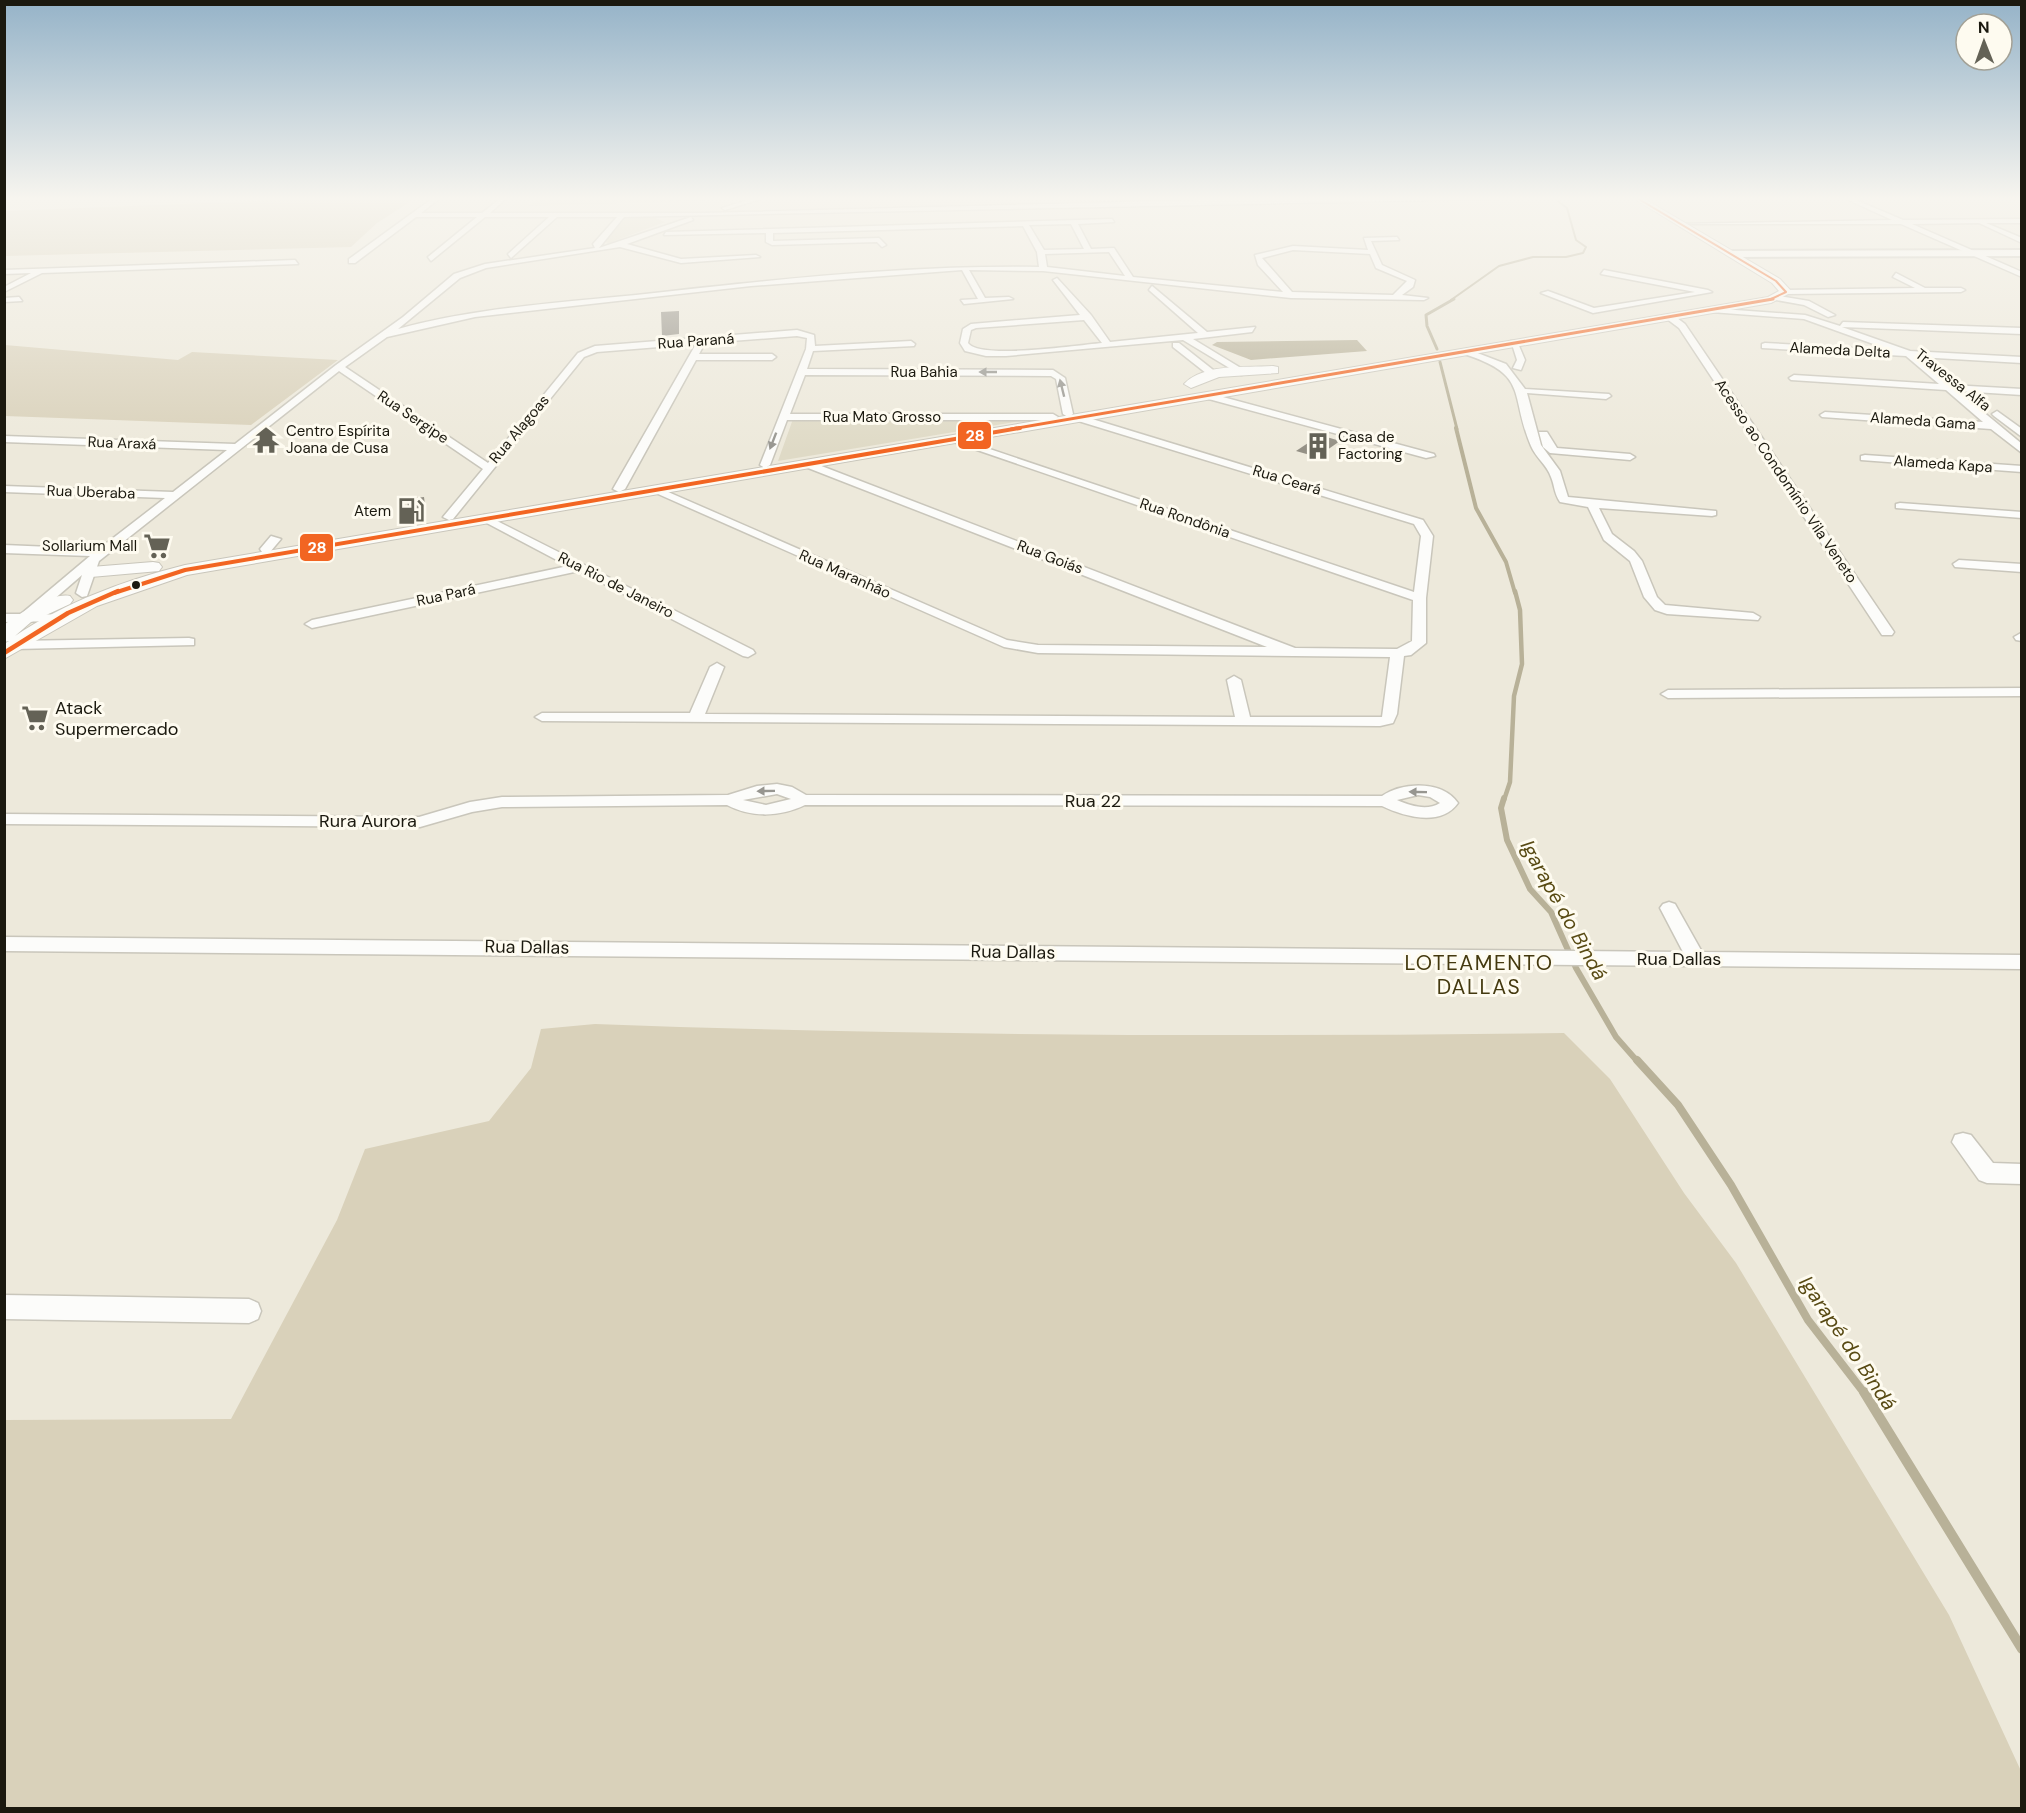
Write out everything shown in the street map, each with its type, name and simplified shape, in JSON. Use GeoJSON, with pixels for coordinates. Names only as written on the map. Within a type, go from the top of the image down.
{"type":"FeatureCollection","features":[{"type":"Feature","properties":{"kind":"main road"},"geometry":{"type":"LineString","coordinates":[[8,645],[95,599],[140,582],[185,570],[950,439],[1067,416],[1156,390],[1467,352],[1654,315],[1670,317],[1766,295],[1770,288],[1765,283]]}},
{"type":"Feature","properties":{"kind":"main road"},"geometry":{"type":"LineString","coordinates":[[8,645],[14,618],[82,592],[235,549],[449,517],[1067,416],[1205,397],[1654,315],[1706,309],[1782,295],[1777,283]]}},
{"type":"Feature","properties":{"kind":"main road"},"geometry":{"type":"LineString","coordinates":[[1188,385],[1199,378],[1214,375],[1288,368],[1312,370]]}},
{"type":"Feature","properties":{"kind":"main road"},"geometry":{"type":"LineString","coordinates":[[1188,385],[1205,397]]}},
{"type":"Feature","properties":{"kind":"main road"},"geometry":{"type":"LineString","coordinates":[[1156,390],[1174,402]]}},
{"type":"Feature","properties":{"kind":"main road"},"geometry":{"type":"LineString","coordinates":[[96,562],[127,571],[186,563]]}},
{"type":"Feature","properties":{"kind":"street"},"geometry":{"type":"LineString","coordinates":[[4,290],[19,283]]}},
{"type":"Feature","properties":{"kind":"street"},"geometry":{"type":"LineString","coordinates":[[14,618],[96,562],[177,495],[449,283]]}},
{"type":"Feature","properties":{"kind":"street"},"geometry":{"type":"LineString","coordinates":[[384,335],[475,315],[770,283]]}},
{"type":"Feature","properties":{"kind":"street"},"geometry":{"type":"LineString","coordinates":[[972,283],[983,301]]}},
{"type":"Feature","properties":{"kind":"street"},"geometry":{"type":"LineString","coordinates":[[1059,283],[1108,345]]}},
{"type":"Feature","properties":{"kind":"street"},"geometry":{"type":"LineString","coordinates":[[1157,283],[1292,296],[1424,298]]}},
{"type":"Feature","properties":{"kind":"street"},"geometry":{"type":"LineString","coordinates":[[1279,283],[1292,296]]}},
{"type":"Feature","properties":{"kind":"street"},"geometry":{"type":"LineString","coordinates":[[1395,297],[1410,283]]}},
{"type":"Feature","properties":{"kind":"street"},"geometry":{"type":"LineString","coordinates":[[1545,293],[1593,311],[1708,292],[1659,283]]}},
{"type":"Feature","properties":{"kind":"street"},"geometry":{"type":"LineString","coordinates":[[1911,283],[1926,290]]}},
{"type":"Feature","properties":{"kind":"street"},"geometry":{"type":"LineString","coordinates":[[1152,288],[1205,335]]}},
{"type":"Feature","properties":{"kind":"street"},"geometry":{"type":"LineString","coordinates":[[1782,295],[1961,290]]}},
{"type":"Feature","properties":{"kind":"street","name":"Travessa Alfa"},"geometry":{"type":"LineString","coordinates":[[1782,295],[1927,355],[1943,369]]}},
{"type":"Feature","properties":{"kind":"street"},"geometry":{"type":"LineString","coordinates":[[4,300],[19,299]]}},
{"type":"Feature","properties":{"kind":"street"},"geometry":{"type":"LineString","coordinates":[[964,302],[1009,299]]}},
{"type":"Feature","properties":{"kind":"street"},"geometry":{"type":"LineString","coordinates":[[1652,301],[1706,309],[1805,317],[1909,354],[2022,450]]}},
{"type":"Feature","properties":{"kind":"street"},"geometry":{"type":"LineString","coordinates":[[1652,301],[1654,315]]}},
{"type":"Feature","properties":{"kind":"street"},"geometry":{"type":"LineString","coordinates":[[1654,315],[1678,306]]}},
{"type":"Feature","properties":{"kind":"street"},"geometry":{"type":"LineString","coordinates":[[1805,317],[1826,312]]}},
{"type":"Feature","properties":{"kind":"street"},"geometry":{"type":"LineString","coordinates":[[1654,315],[1684,330]]}},
{"type":"Feature","properties":{"kind":"street"},"geometry":{"type":"LineString","coordinates":[[1088,317],[974,326],[967,329],[964,343],[968,350],[982,353],[1169,340],[1252,328]]}},
{"type":"Feature","properties":{"kind":"street","name":"Acesso ao Condomínio Vila Veneto"},"geometry":{"type":"LineString","coordinates":[[1670,317],[1680,323],[1887,632]]}},
{"type":"Feature","properties":{"kind":"street"},"geometry":{"type":"LineString","coordinates":[[1835,326],[1855,324],[2022,331]]}},
{"type":"Feature","properties":{"kind":"street","name":"Rua Paraná"},"geometry":{"type":"LineString","coordinates":[[595,349],[797,333],[811,337],[810,349]]}},
{"type":"Feature","properties":{"kind":"street"},"geometry":{"type":"LineString","coordinates":[[1867,338],[1881,335]]}},
{"type":"Feature","properties":{"kind":"street"},"geometry":{"type":"LineString","coordinates":[[1185,338],[1244,373]]}},
{"type":"Feature","properties":{"kind":"street"},"geometry":{"type":"LineString","coordinates":[[1169,340],[1214,375]]}},
{"type":"Feature","properties":{"kind":"street"},"geometry":{"type":"LineString","coordinates":[[619,489],[702,341]]}},
{"type":"Feature","properties":{"kind":"street"},"geometry":{"type":"LineString","coordinates":[[765,465],[810,349],[911,344]]}},
{"type":"Feature","properties":{"kind":"street"},"geometry":{"type":"LineString","coordinates":[[1514,344],[1521,360],[1518,368]]}},
{"type":"Feature","properties":{"kind":"street","name":"Alameda Delta"},"geometry":{"type":"LineString","coordinates":[[1766,346],[2022,360]]}},
{"type":"Feature","properties":{"kind":"street"},"geometry":{"type":"LineString","coordinates":[[1486,348],[1496,363]]}},
{"type":"Feature","properties":{"kind":"street"},"geometry":{"type":"LineString","coordinates":[[1486,348],[1518,368],[1548,447],[1563,452],[1630,457]]}},
{"type":"Feature","properties":{"kind":"street","name":"Rua Alagoas"},"geometry":{"type":"LineString","coordinates":[[449,517],[487,467],[581,355],[595,349]]}},
{"type":"Feature","properties":{"kind":"street"},"geometry":{"type":"LineString","coordinates":[[1467,352],[1508,370],[1516,382],[1536,446],[1551,463],[1560,487],[1559,493],[1564,500],[1712,513]]}},
{"type":"Feature","properties":{"kind":"street"},"geometry":{"type":"LineString","coordinates":[[1192,356],[1221,360]]}},
{"type":"Feature","properties":{"kind":"street"},"geometry":{"type":"LineString","coordinates":[[693,357],[772,357]]}},
{"type":"Feature","properties":{"kind":"street","name":"Rua Sergipe"},"geometry":{"type":"LineString","coordinates":[[339,367],[487,467]]}},
{"type":"Feature","properties":{"kind":"street","name":"Rua Bahia"},"geometry":{"type":"LineString","coordinates":[[801,372],[1046,372],[1058,375],[1067,416]]}},
{"type":"Feature","properties":{"kind":"street","name":"Travessa Alfa"},"geometry":{"type":"LineString","coordinates":[[1952,376],[1977,397]]}},
{"type":"Feature","properties":{"kind":"street"},"geometry":{"type":"LineString","coordinates":[[1794,378],[2022,392]]}},
{"type":"Feature","properties":{"kind":"street"},"geometry":{"type":"LineString","coordinates":[[1528,391],[1606,396]]}},
{"type":"Feature","properties":{"kind":"street"},"geometry":{"type":"LineString","coordinates":[[1205,397],[1430,456]]}},
{"type":"Feature","properties":{"kind":"street","name":"Travessa Alfa"},"geometry":{"type":"LineString","coordinates":[[1986,404],[2019,430]]}},
{"type":"Feature","properties":{"kind":"street","name":"Alameda Gama"},"geometry":{"type":"LineString","coordinates":[[1825,415],[1993,426],[2019,430]]}},
{"type":"Feature","properties":{"kind":"street","name":"Rua Mato Grosso"},"geometry":{"type":"LineString","coordinates":[[782,417],[1067,416]]}},
{"type":"Feature","properties":{"kind":"street","name":"Rua Ceará"},"geometry":{"type":"LineString","coordinates":[[1067,416],[1419,522],[1427,536],[1420,598]]}},
{"type":"Feature","properties":{"kind":"street","name":"Rua Araxá"},"geometry":{"type":"LineString","coordinates":[[4,439],[239,447]]}},
{"type":"Feature","properties":{"kind":"street","name":"Rua Rondônia"},"geometry":{"type":"LineString","coordinates":[[950,439],[1420,598]]}},
{"type":"Feature","properties":{"kind":"street","name":"Alameda Kapa"},"geometry":{"type":"LineString","coordinates":[[1865,458],[2022,470]]}},
{"type":"Feature","properties":{"kind":"street","name":"Rua Goiás"},"geometry":{"type":"LineString","coordinates":[[807,464],[1293,652]]}},
{"type":"Feature","properties":{"kind":"street","name":"Rua Uberaba"},"geometry":{"type":"LineString","coordinates":[[4,489],[177,495]]}},
{"type":"Feature","properties":{"kind":"street","name":"Rua Maranhão"},"geometry":{"type":"LineString","coordinates":[[656,490],[988,638],[1038,649]]}},
{"type":"Feature","properties":{"kind":"street"},"geometry":{"type":"LineString","coordinates":[[1592,504],[1608,537],[1631,553],[1637,562],[1650,595],[1659,608],[1753,617]]}},
{"type":"Feature","properties":{"kind":"street"},"geometry":{"type":"LineString","coordinates":[[1900,506],[2022,515]]}},
{"type":"Feature","properties":{"kind":"street","name":"Rua Rio de Janeiro"},"geometry":{"type":"LineString","coordinates":[[485,518],[748,653]]}},
{"type":"Feature","properties":{"kind":"street"},"geometry":{"type":"LineString","coordinates":[[4,549],[96,562]]}},
{"type":"Feature","properties":{"kind":"street"},"geometry":{"type":"LineString","coordinates":[[82,592],[96,562]]}},
{"type":"Feature","properties":{"kind":"street"},"geometry":{"type":"LineString","coordinates":[[1959,564],[2022,568]]}},
{"type":"Feature","properties":{"kind":"street","name":"Rua Pará"},"geometry":{"type":"LineString","coordinates":[[312,624],[580,567]]}},
{"type":"Feature","properties":{"kind":"street"},"geometry":{"type":"LineString","coordinates":[[542,717],[1244,722],[1388,720],[1391,714],[1390,697],[1395,679],[1397,653],[1415,648],[1419,643],[1420,598]]}},
{"type":"Feature","properties":{"kind":"street"},"geometry":{"type":"LineString","coordinates":[[14,618],[59,618]]}},
{"type":"Feature","properties":{"kind":"street"},"geometry":{"type":"LineString","coordinates":[[8,645],[189,642]]}},
{"type":"Feature","properties":{"kind":"street","name":"Rua Goiás"},"geometry":{"type":"LineString","coordinates":[[1038,649],[1397,653]]}},
{"type":"Feature","properties":{"kind":"street"},"geometry":{"type":"LineString","coordinates":[[696,718],[717,667]]}},
{"type":"Feature","properties":{"kind":"street"},"geometry":{"type":"LineString","coordinates":[[1234,680],[1244,722]]}},
{"type":"Feature","properties":{"kind":"street"},"geometry":{"type":"LineString","coordinates":[[1668,694],[2022,692]]}},
{"type":"Feature","properties":{"kind":"street","name":"Rua 22"},"geometry":{"type":"LineString","coordinates":[[730,800],[746,808],[766,810],[783,808],[801,800],[1385,801]]}},
{"type":"Feature","properties":{"kind":"street","name":"Rura Aurora"},"geometry":{"type":"LineString","coordinates":[[4,819],[420,822],[470,807],[502,802],[730,800]]}},
{"type":"Feature","properties":{"kind":"street"},"geometry":{"type":"LineString","coordinates":[[1669,908],[1696,959]]}},
{"type":"Feature","properties":{"kind":"street","name":"Rua Dallas"},"geometry":{"type":"LineString","coordinates":[[4,944],[2022,962]]}},
{"type":"Feature","properties":{"kind":"street"},"geometry":{"type":"LineString","coordinates":[[1963,1142],[1987,1173],[2022,1174]]}},
{"type":"Feature","properties":{"kind":"street"},"geometry":{"type":"LineString","coordinates":[[4,1307],[249,1311]]}},
{"type":"Feature","properties":{"kind":"shaded area"},"geometry":{"type":"Polygon","coordinates":[[[1357,340],[1367,351],[1251,360],[1212,345],[1217,342],[1357,340]]]}},
{"type":"Feature","properties":{"kind":"shaded area"},"geometry":{"type":"Polygon","coordinates":[[[5,345],[178,360],[192,352],[338,360],[251,425],[5,416],[5,345]]]}},
{"type":"Feature","properties":{"kind":"shaded area"},"geometry":{"type":"Polygon","coordinates":[[[1046,417],[778,461],[793,419],[1046,417]]]}},
{"type":"Feature","properties":{"kind":"shaded area"},"geometry":{"type":"Polygon","coordinates":[[[595,1024],[837,1031],[1080,1034],[1564,1033],[1610,1079],[1684,1193],[1736,1263],[1949,1615],[2021,1771],[2021,1808],[5,1808],[5,1420],[231,1419],[337,1220],[365,1149],[489,1121],[531,1068],[541,1029],[595,1024]]]}},
{"type":"Feature","properties":{"kind":"building"},"geometry":{"type":"Polygon","coordinates":[[[679,311],[679,334],[662,336],[661,312],[679,311]]]}},
{"type":"Feature","properties":{"kind":"building","name":"Casa de Factoring"},"geometry":{"type":"Polygon","coordinates":[[[1320,435],[1340,441],[1317,457],[1296,451],[1320,435]]]}},
{"type":"Feature","properties":{"kind":"building"},"geometry":{"type":"Polygon","coordinates":[[[424,497],[426,513],[409,516],[407,499],[424,497]]]}},
{"type":"Feature","properties":{"kind":"waterway","name":"Igarapé do Bindá"},"geometry":{"type":"LineString","coordinates":[[1451,300],[1476,283]]}},
{"type":"Feature","properties":{"kind":"waterway","name":"Igarapé do Bindá"},"geometry":{"type":"LineString","coordinates":[[1437,349],[1427,326],[1426,315],[1454,299]]}},
{"type":"Feature","properties":{"kind":"waterway","name":"Igarapé do Bindá"},"geometry":{"type":"LineString","coordinates":[[1440,362],[1457,429]]}},
{"type":"Feature","properties":{"kind":"waterway","name":"Igarapé do Bindá"},"geometry":{"type":"LineString","coordinates":[[1456,428],[1476,508],[1506,562],[1515,593]]}},
{"type":"Feature","properties":{"kind":"waterway","name":"Igarapé do Bindá"},"geometry":{"type":"LineString","coordinates":[[1504,800],[1510,782],[1514,696],[1522,664],[1520,610],[1515,591]]}},
{"type":"Feature","properties":{"kind":"waterway","name":"Igarapé do Bindá"},"geometry":{"type":"LineString","coordinates":[[1504,798],[1501,808],[1507,840],[1530,889],[1551,912],[1576,968],[1616,1037],[1638,1062]]}},
{"type":"Feature","properties":{"kind":"waterway","name":"Igarapé do Bindá"},"geometry":{"type":"LineString","coordinates":[[1637,1060],[1678,1105],[1731,1185],[1808,1320],[1865,1394]]}},
{"type":"Feature","properties":{"kind":"waterway","name":"Igarapé do Bindá"},"geometry":{"type":"LineString","coordinates":[[1864,1392],[2022,1649]]}},
{"type":"Feature","properties":{"kind":"transit line","name":"28"},"geometry":{"type":"LineString","coordinates":[[4,653],[46,625],[90,602],[137,584],[185,570],[1771,300],[1786,292],[1777,283]]}},
{"type":"Feature","properties":{"kind":"place","name":"Centro Espírita Joana de Cusa"},"geometry":{"type":"Point","coordinates":[266,440]}},
{"type":"Feature","properties":{"kind":"place","name":"Casa de Factoring"},"geometry":{"type":"Point","coordinates":[1318,446]}},
{"type":"Feature","properties":{"kind":"place","name":"Atem"},"geometry":{"type":"Point","coordinates":[411,511]}},
{"type":"Feature","properties":{"kind":"place","name":"Sollarium Mall"},"geometry":{"type":"Point","coordinates":[157,546]}},
{"type":"Feature","properties":{"kind":"place","name":"Atack Supermercado"},"geometry":{"type":"Point","coordinates":[35,718]}},
{"type":"Feature","properties":{"kind":"district","name":"LOTEAMENTO DALLAS"},"geometry":{"type":"Point","coordinates":[1479,975]}}]}
